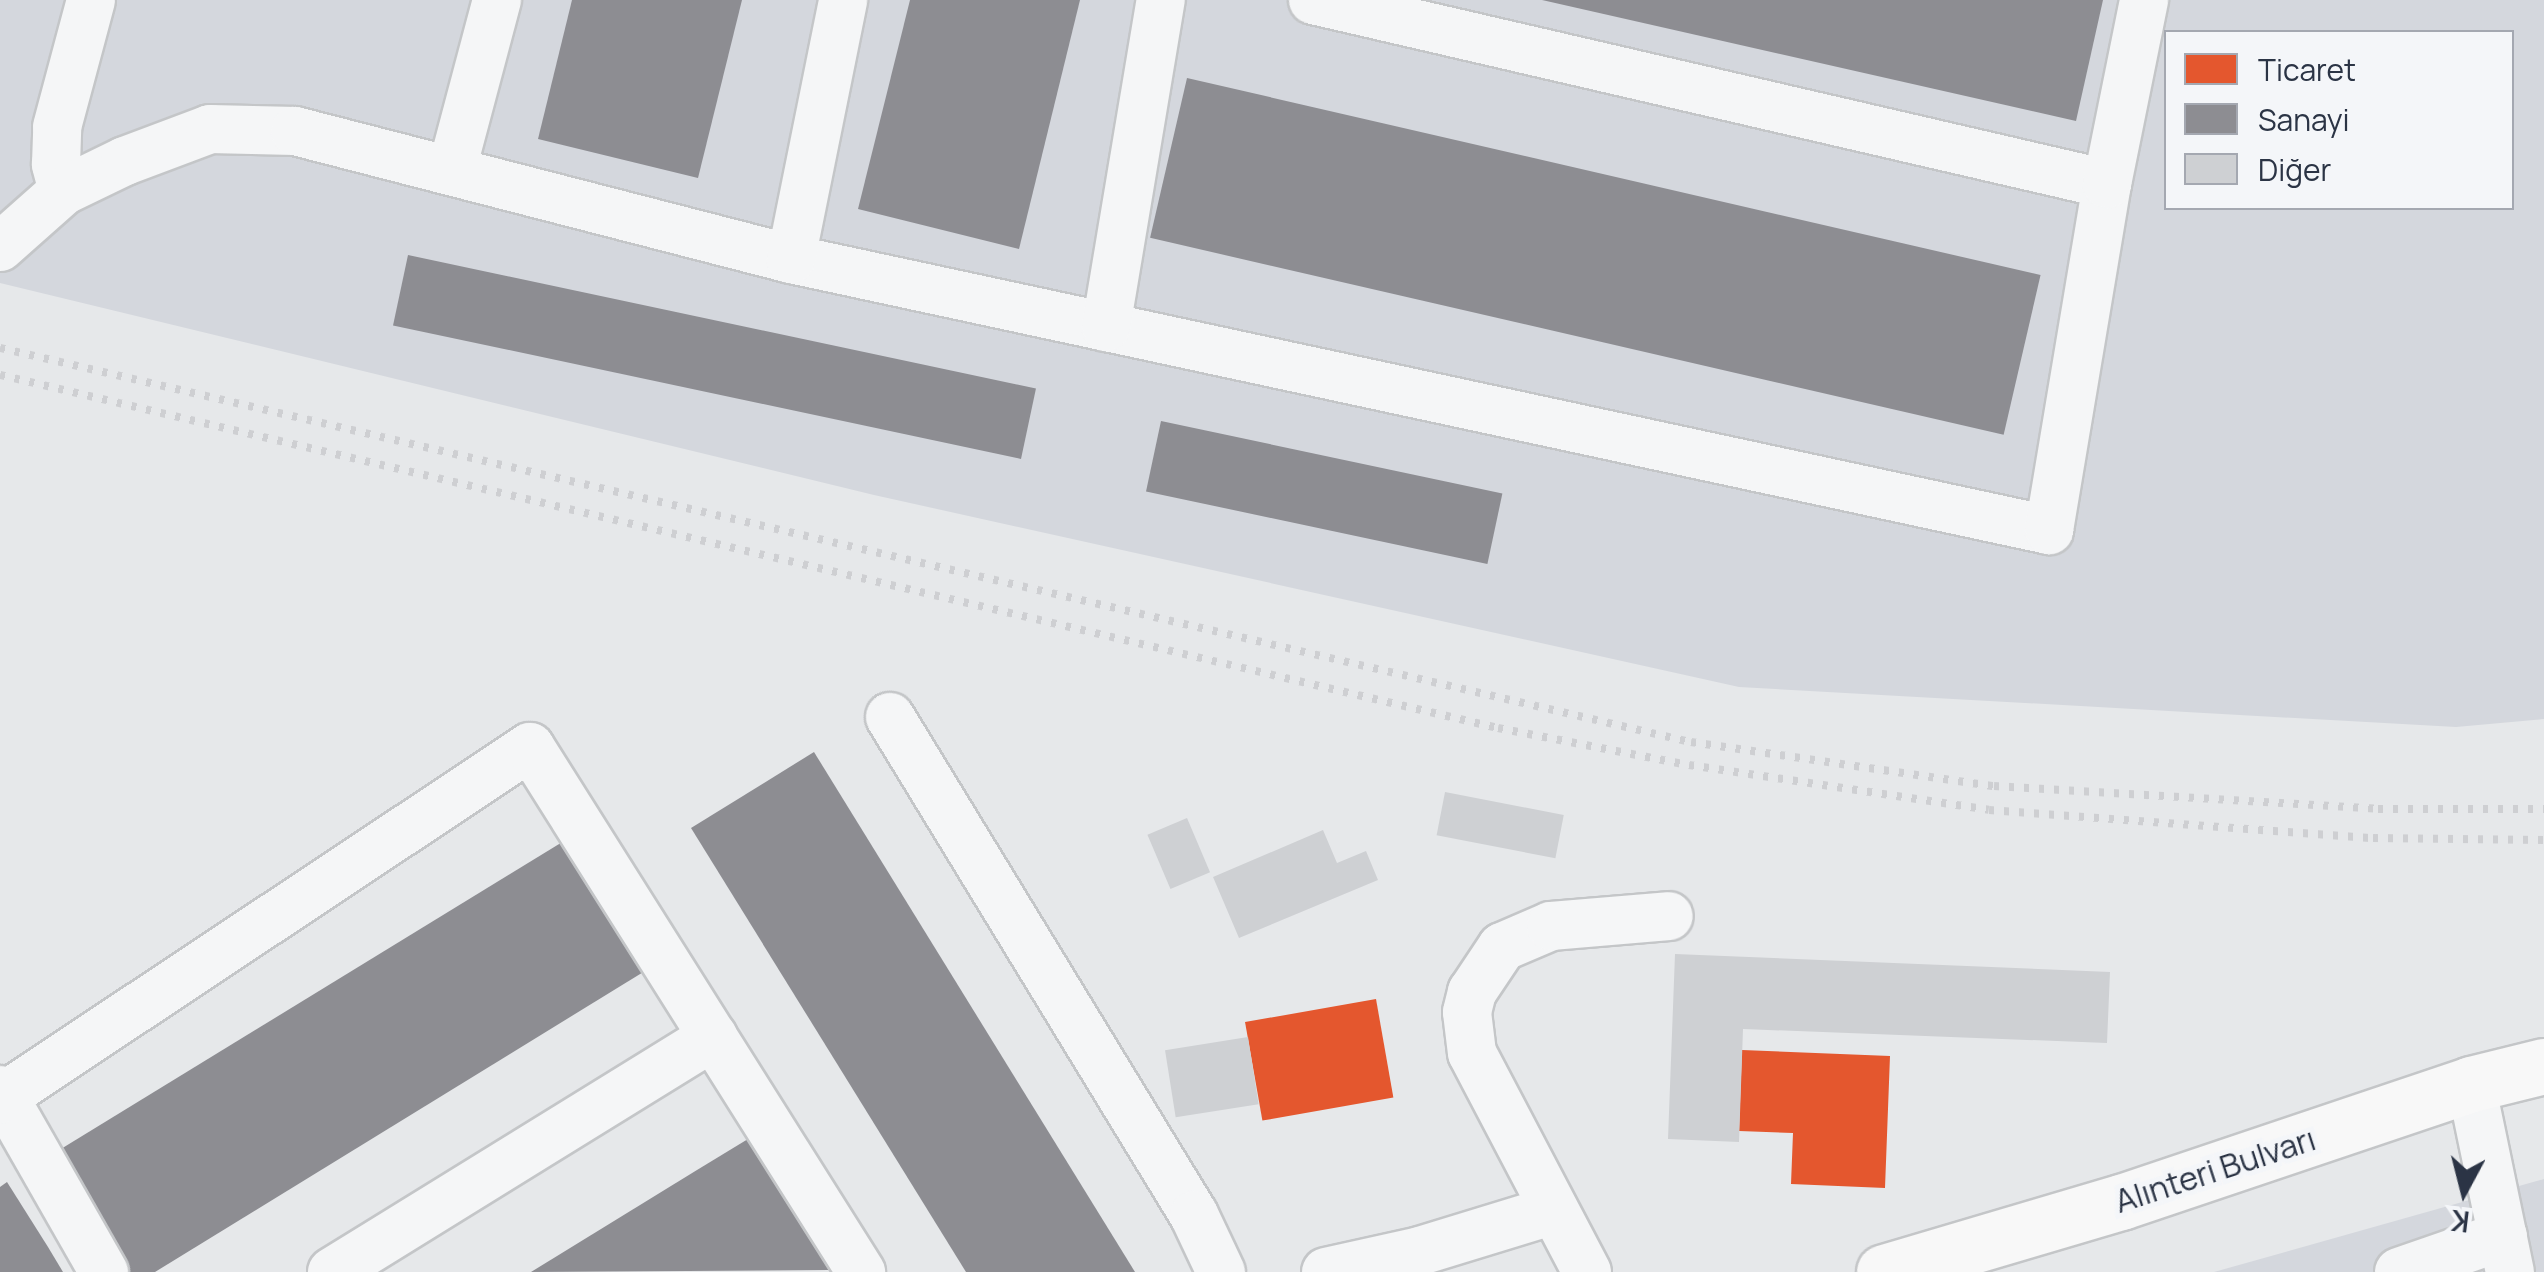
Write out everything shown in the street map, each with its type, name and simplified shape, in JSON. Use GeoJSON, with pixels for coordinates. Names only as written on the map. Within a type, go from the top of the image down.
{"type":"FeatureCollection","features":[{"type":"Feature","properties":{"kind":"main road","name":"Alınteri Bulvarı"},"geometry":{"type":"LineString","coordinates":[[1884,1272],[2121,1202],[2471,1084],[2544,1066]]}},
{"type":"Feature","properties":{"kind":"street"},"geometry":{"type":"LineString","coordinates":[[63,191],[56,164],[56,127],[91,0]]}},
{"type":"Feature","properties":{"kind":"street"},"geometry":{"type":"LineString","coordinates":[[452,169],[497,0]]}},
{"type":"Feature","properties":{"kind":"street"},"geometry":{"type":"LineString","coordinates":[[791,258],[843,0]]}},
{"type":"Feature","properties":{"kind":"street"},"geometry":{"type":"LineString","coordinates":[[1106,327],[1161,0]]}},
{"type":"Feature","properties":{"kind":"street"},"geometry":{"type":"LineString","coordinates":[[1313,0],[2107,184]]}},
{"type":"Feature","properties":{"kind":"street"},"geometry":{"type":"LineString","coordinates":[[0,248],[63,191],[210,128],[261,128],[329,137],[791,258],[2049,530],[2107,184],[2144,0]]}},
{"type":"Feature","properties":{"kind":"street"},"geometry":{"type":"LineString","coordinates":[[890,717],[1194,1215],[1221,1272]]}},
{"type":"Feature","properties":{"kind":"street"},"geometry":{"type":"LineString","coordinates":[[104,1272],[1,1095],[530,747],[861,1272]]}},
{"type":"Feature","properties":{"kind":"street"},"geometry":{"type":"LineString","coordinates":[[1587,1272],[1472,1053],[1468,1012],[1472,992],[1502,948],[1552,926],[1668,916]]}},
{"type":"Feature","properties":{"kind":"street"},"geometry":{"type":"LineString","coordinates":[[332,1272],[712,1036]]}},
{"type":"Feature","properties":{"kind":"street"},"geometry":{"type":"LineString","coordinates":[[2398,1272],[2507,1254],[2471,1084]]}},
{"type":"Feature","properties":{"kind":"street"},"geometry":{"type":"LineString","coordinates":[[1326,1272],[1420,1251],[1554,1210]]}},
{"type":"Feature","properties":{"kind":"shaded area"},"geometry":{"type":"Polygon","coordinates":[[[0,0],[2544,0],[2544,719],[2456,727],[1739,687],[874,495],[0,283],[0,0]]]}},
{"type":"Feature","properties":{"kind":"shaded area"},"geometry":{"type":"Polygon","coordinates":[[[2544,1179],[2544,1272],[2214,1272],[2544,1179]]]}},
{"type":"Feature","properties":{"kind":"building: Ticaret"},"geometry":{"type":"Polygon","coordinates":[[[1376,999],[1393,1097],[1262,1121],[1245,1022],[1376,999]]]}},
{"type":"Feature","properties":{"kind":"building: Ticaret"},"geometry":{"type":"Polygon","coordinates":[[[1742,1050],[1890,1056],[1885,1188],[1791,1184],[1793,1133],[1739,1131],[1742,1050]]]}},
{"type":"Feature","properties":{"kind":"building: Sanayi"},"geometry":{"type":"Polygon","coordinates":[[[572,0],[742,0],[698,178],[538,139],[572,0]]]}},
{"type":"Feature","properties":{"kind":"building: Sanayi"},"geometry":{"type":"Polygon","coordinates":[[[910,0],[1080,0],[1019,249],[858,209],[910,0]]]}},
{"type":"Feature","properties":{"kind":"building: Sanayi"},"geometry":{"type":"Polygon","coordinates":[[[1542,0],[2103,0],[2076,121],[1542,0]]]}},
{"type":"Feature","properties":{"kind":"building: Sanayi"},"geometry":{"type":"Polygon","coordinates":[[[1187,78],[2041,275],[2004,435],[1150,238],[1187,78]]]}},
{"type":"Feature","properties":{"kind":"building: Sanayi"},"geometry":{"type":"Polygon","coordinates":[[[408,255],[1036,388],[1021,459],[393,325],[408,255]]]}},
{"type":"Feature","properties":{"kind":"building: Sanayi"},"geometry":{"type":"Polygon","coordinates":[[[1161,421],[1502,494],[1487,564],[1146,491],[1161,421]]]}},
{"type":"Feature","properties":{"kind":"building: Sanayi"},"geometry":{"type":"Polygon","coordinates":[[[814,752],[1135,1272],[966,1272],[691,828],[814,752]]]}},
{"type":"Feature","properties":{"kind":"building: Sanayi"},"geometry":{"type":"Polygon","coordinates":[[[564,841],[645,971],[155,1272],[130,1272],[56,1152],[564,841]]]}},
{"type":"Feature","properties":{"kind":"building: Sanayi"},"geometry":{"type":"Polygon","coordinates":[[[748,1139],[829,1270],[531,1272],[697,1170],[748,1139]]]}},
{"type":"Feature","properties":{"kind":"building: Sanayi"},"geometry":{"type":"Polygon","coordinates":[[[7,1182],[63,1272],[0,1272],[0,1187],[7,1182]]]}},
{"type":"Feature","properties":{"kind":"building: Diğer"},"geometry":{"type":"Polygon","coordinates":[[[1445,792],[1564,815],[1555,858],[1437,835],[1445,792]]]}},
{"type":"Feature","properties":{"kind":"building: Diğer"},"geometry":{"type":"Polygon","coordinates":[[[1187,818],[1210,872],[1170,889],[1147,835],[1187,818]]]}},
{"type":"Feature","properties":{"kind":"building: Diğer"},"geometry":{"type":"Polygon","coordinates":[[[1323,830],[1337,863],[1366,851],[1378,880],[1239,938],[1213,877],[1323,830]]]}},
{"type":"Feature","properties":{"kind":"building: Diğer"},"geometry":{"type":"Polygon","coordinates":[[[1675,954],[2110,972],[2107,1043],[1743,1029],[1739,1142],[1668,1139],[1675,954]]]}},
{"type":"Feature","properties":{"kind":"building: Diğer"},"geometry":{"type":"Polygon","coordinates":[[[1248,1037],[1259,1104],[1176,1117],[1165,1050],[1248,1037]]]}},
{"type":"Feature","properties":{"kind":"railway"},"geometry":{"type":"LineString","coordinates":[[0,348],[1691,742],[1994,786],[2378,809],[2544,809]]}},
{"type":"Feature","properties":{"kind":"railway"},"geometry":{"type":"LineString","coordinates":[[0,375],[1498,728],[1689,765],[1989,810],[2373,838],[2544,840]]}}]}
